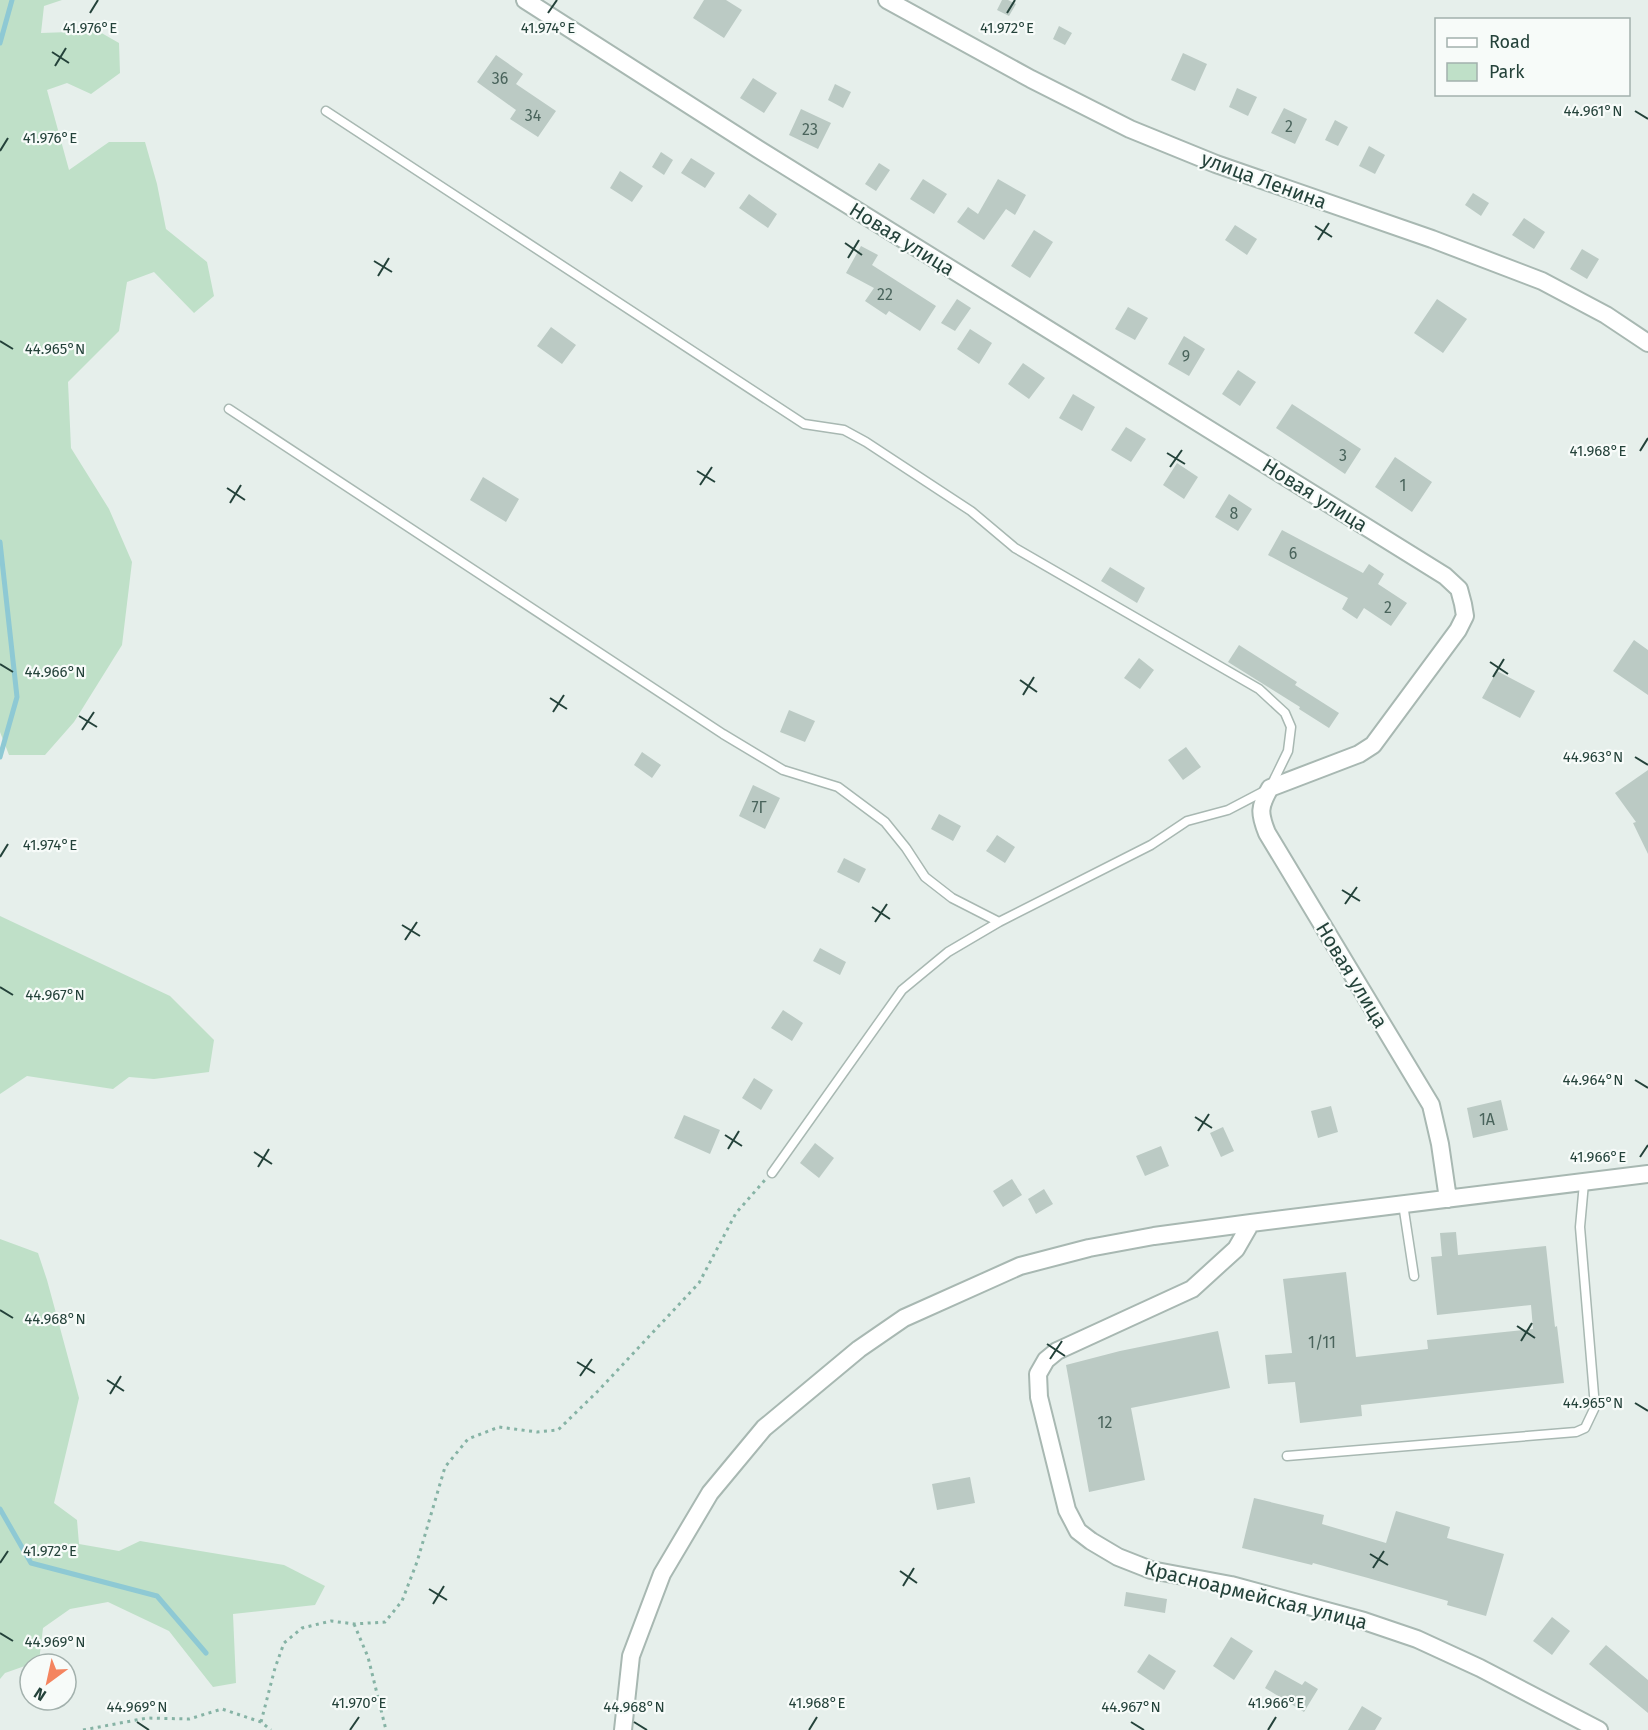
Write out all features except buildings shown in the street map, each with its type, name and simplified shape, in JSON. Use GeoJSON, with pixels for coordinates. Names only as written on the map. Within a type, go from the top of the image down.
{"type":"FeatureCollection","features":[{"type":"Feature","properties":{"kind":"street","name":"Новая улица"},"geometry":{"type":"LineString","coordinates":[[525,0],[758,149],[1445,576],[1459,589],[1465,615],[1458,630],[1373,745],[1359,754],[1270,788],[1263,800],[1260,815],[1268,833],[1431,1105],[1440,1144],[1448,1199]]}},
{"type":"Feature","properties":{"kind":"street","name":"улица Ленина"},"geometry":{"type":"LineString","coordinates":[[887,0],[1031,79],[1130,129],[1216,164],[1432,239],[1542,281],[1606,315],[1648,343]]}},
{"type":"Feature","properties":{"kind":"street"},"geometry":{"type":"LineString","coordinates":[[623,1730],[631,1656],[662,1574],[710,1493],[764,1428],[859,1349],[904,1318],[1020,1266],[1111,1244],[1251,1223],[1648,1174]]}},
{"type":"Feature","properties":{"kind":"street","name":"Красноармейская улица"},"geometry":{"type":"LineString","coordinates":[[1251,1223],[1236,1249],[1192,1289],[1057,1351],[1046,1360],[1038,1374],[1039,1397],[1067,1510],[1078,1531],[1119,1557],[1151,1570],[1231,1585],[1364,1621],[1417,1639],[1480,1668],[1599,1730]]}},
{"type":"Feature","properties":{"kind":"lane"},"geometry":{"type":"LineString","coordinates":[[326,111],[804,424],[844,430],[866,442],[971,511],[1015,548],[1259,689],[1285,713],[1291,727],[1288,751],[1270,788],[1228,810],[1187,821],[1150,845],[999,922],[948,952],[902,990],[771,1173]]}},
{"type":"Feature","properties":{"kind":"lane"},"geometry":{"type":"LineString","coordinates":[[229,409],[733,740],[783,770],[838,787],[885,822],[925,877],[952,898],[999,922]]}},
{"type":"Feature","properties":{"kind":"lane"},"geometry":{"type":"LineString","coordinates":[[1287,1456],[1576,1432],[1585,1428],[1594,1407],[1580,1227],[1584,1183]]}},
{"type":"Feature","properties":{"kind":"lane"},"geometry":{"type":"LineString","coordinates":[[1403,1204],[1414,1276]]}},
{"type":"Feature","properties":{"kind":"path"},"geometry":{"type":"LineString","coordinates":[[261,1722],[284,1643],[302,1628],[331,1621],[354,1624],[386,1622],[402,1601],[417,1562],[445,1467],[468,1439],[498,1427],[537,1432],[558,1430],[598,1391],[699,1283],[736,1213],[771,1173]]}},
{"type":"Feature","properties":{"kind":"path"},"geometry":{"type":"LineString","coordinates":[[354,1624],[369,1657],[386,1730]]}},
{"type":"Feature","properties":{"kind":"path"},"geometry":{"type":"LineString","coordinates":[[82,1730],[147,1718],[189,1719],[222,1710],[261,1722],[271,1730]]}},
{"type":"Feature","properties":{"kind":"green space"},"geometry":{"type":"Polygon","coordinates":[[[0,0],[62,0],[44,6],[41,33],[98,31],[119,43],[120,73],[91,94],[67,83],[47,90],[69,170],[109,142],[145,142],[157,184],[166,229],[207,262],[214,296],[194,313],[154,272],[127,282],[119,331],[68,382],[71,448],[109,509],[132,562],[122,645],[74,722],[45,755],[9,755],[0,732],[0,0]]]}},
{"type":"Feature","properties":{"kind":"green space"},"geometry":{"type":"Polygon","coordinates":[[[0,916],[170,996],[214,1040],[209,1072],[154,1079],[129,1077],[113,1089],[27,1076],[0,1094],[0,916]]]}},
{"type":"Feature","properties":{"kind":"green space"},"geometry":{"type":"Polygon","coordinates":[[[0,1239],[38,1253],[79,1398],[54,1503],[77,1520],[79,1544],[119,1551],[140,1541],[284,1565],[325,1586],[315,1605],[233,1614],[236,1683],[213,1687],[169,1631],[108,1602],[70,1609],[43,1628],[40,1652],[18,1652],[18,1668],[5,1673],[0,1679],[0,1239]]]}},
{"type":"Feature","properties":{"kind":"waterway"},"geometry":{"type":"LineString","coordinates":[[0,43],[12,0]]}},
{"type":"Feature","properties":{"kind":"waterway"},"geometry":{"type":"LineString","coordinates":[[0,542],[17,697],[0,757]]}},
{"type":"Feature","properties":{"kind":"waterway"},"geometry":{"type":"LineString","coordinates":[[0,1509],[31,1563],[157,1596],[206,1653]]}}]}
